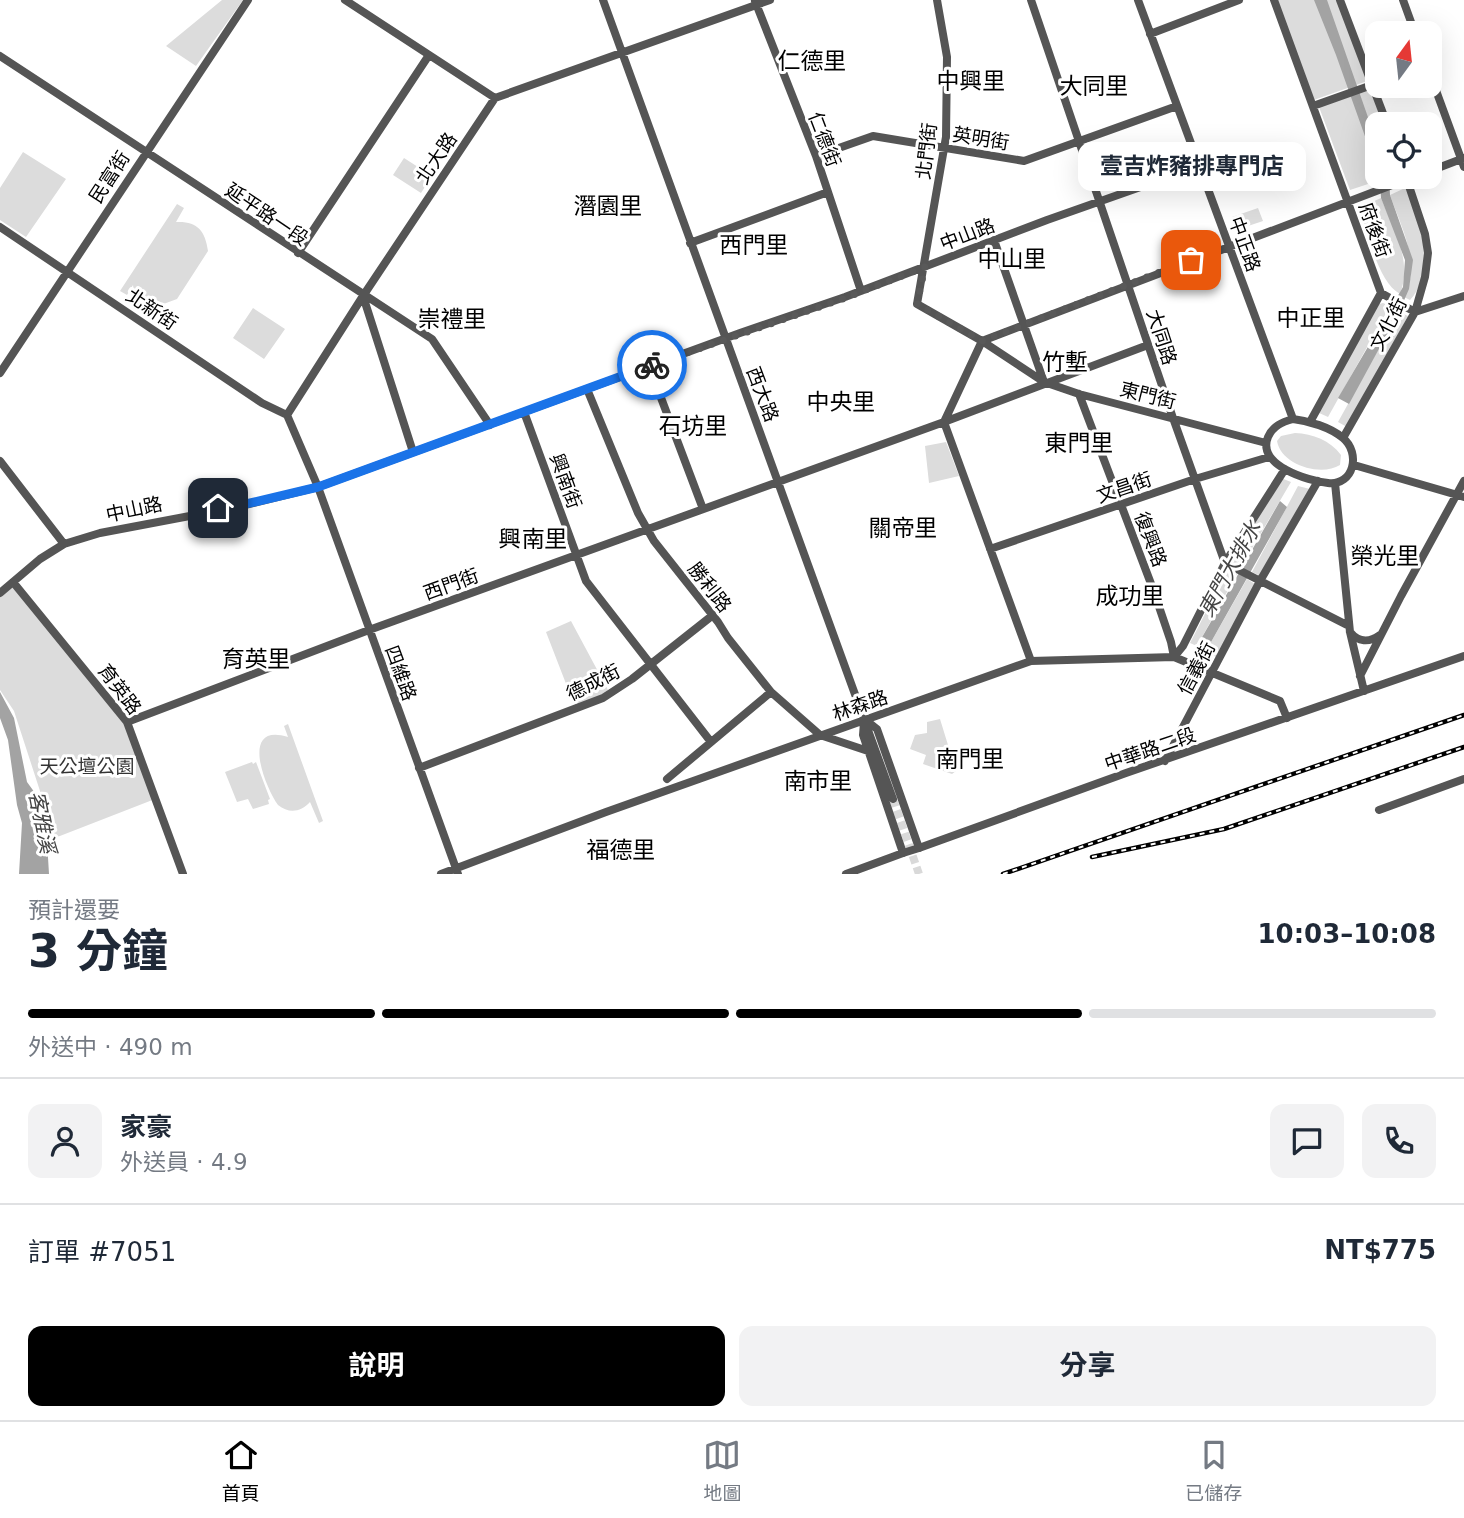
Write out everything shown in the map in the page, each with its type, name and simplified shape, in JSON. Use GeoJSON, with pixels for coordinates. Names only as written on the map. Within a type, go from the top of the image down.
{"type":"FeatureCollection","features":[{"type":"Feature","properties":{"kind":"street","name":"民富街"},"geometry":{"type":"LineString","coordinates":[[0,373],[248,0]]}},
{"type":"Feature","properties":{"kind":"street"},"geometry":{"type":"LineString","coordinates":[[345,0],[495,98],[755,2],[770,0]]}},
{"type":"Feature","properties":{"kind":"street","name":"西大路"},"geometry":{"type":"LineString","coordinates":[[603,0],[893,799]]}},
{"type":"Feature","properties":{"kind":"street","name":"北門街"},"geometry":{"type":"LineString","coordinates":[[917,304],[944,149],[947,57],[937,0]]}},
{"type":"Feature","properties":{"kind":"street","name":"大同路"},"geometry":{"type":"LineString","coordinates":[[1031,0],[1147,345],[1225,563]]}},
{"type":"Feature","properties":{"kind":"street","name":"中正路"},"geometry":{"type":"LineString","coordinates":[[1138,0],[1293,419]]}},
{"type":"Feature","properties":{"kind":"street"},"geometry":{"type":"LineString","coordinates":[[1150,34],[1238,0]]}},
{"type":"Feature","properties":{"kind":"street","name":"府後街"},"geometry":{"type":"LineString","coordinates":[[1274,0],[1381,293]]}},
{"type":"Feature","properties":{"kind":"street"},"geometry":{"type":"LineString","coordinates":[[1340,0],[1365,77]]}},
{"type":"Feature","properties":{"kind":"street"},"geometry":{"type":"LineString","coordinates":[[1403,0],[1411,21]]}},
{"type":"Feature","properties":{"kind":"street","name":"仁德街"},"geometry":{"type":"LineString","coordinates":[[755,2],[816,156],[861,291]]}},
{"type":"Feature","properties":{"kind":"street"},"geometry":{"type":"LineString","coordinates":[[298,253],[429,55]]}},
{"type":"Feature","properties":{"kind":"street","name":"延平路一段"},"geometry":{"type":"LineString","coordinates":[[0,56],[432,340],[489,425]]}},
{"type":"Feature","properties":{"kind":"street"},"geometry":{"type":"LineString","coordinates":[[1313,106],[1365,87]]}},
{"type":"Feature","properties":{"kind":"street","name":"北大路"},"geometry":{"type":"LineString","coordinates":[[287,415],[495,98]]}},
{"type":"Feature","properties":{"kind":"street"},"geometry":{"type":"LineString","coordinates":[[1439,98],[1463,161],[1442,167]]}},
{"type":"Feature","properties":{"kind":"street","name":"英明街"},"geometry":{"type":"LineString","coordinates":[[816,156],[873,136],[1024,161],[1177,106]]}},
{"type":"Feature","properties":{"kind":"street","name":"中山路"},"geometry":{"type":"LineString","coordinates":[[0,593],[40,559],[64,544],[100,533],[318,487],[1200,166]]}},
{"type":"Feature","properties":{"kind":"street"},"geometry":{"type":"LineString","coordinates":[[1031,661],[944,422],[982,341],[1379,189]]}},
{"type":"Feature","properties":{"kind":"street","name":"文化街"},"geometry":{"type":"LineString","coordinates":[[1343,438],[1415,312],[1425,277],[1425,234],[1412,189]]}},
{"type":"Feature","properties":{"kind":"street"},"geometry":{"type":"LineString","coordinates":[[690,243],[828,192]]}},
{"type":"Feature","properties":{"kind":"street","name":"北新街"},"geometry":{"type":"LineString","coordinates":[[0,228],[262,403],[287,415]]}},
{"type":"Feature","properties":{"kind":"street"},"geometry":{"type":"LineString","coordinates":[[994,240],[1044,382]]}},
{"type":"Feature","properties":{"kind":"street"},"geometry":{"type":"LineString","coordinates":[[1310,422],[1381,293],[1415,312],[1464,296]]}},
{"type":"Feature","properties":{"kind":"street"},"geometry":{"type":"LineString","coordinates":[[363,296],[413,452]]}},
{"type":"Feature","properties":{"kind":"street","name":"東門街"},"geometry":{"type":"LineString","coordinates":[[917,304],[982,341],[1044,382],[1079,394],[1266,443]]}},
{"type":"Feature","properties":{"kind":"street","name":"西門街"},"geometry":{"type":"LineString","coordinates":[[127,722],[369,630],[944,422],[1147,345]]}},
{"type":"Feature","properties":{"kind":"street"},"geometry":{"type":"LineString","coordinates":[[649,366],[703,509]]}},
{"type":"Feature","properties":{"kind":"street","name":"勝利路"},"geometry":{"type":"LineString","coordinates":[[587,389],[638,513],[653,541],[713,614],[728,638],[771,692],[820,736],[868,751]]}},
{"type":"Feature","properties":{"kind":"street","name":"復興路"},"geometry":{"type":"LineString","coordinates":[[1079,394],[1171,642],[1174,657]]}},
{"type":"Feature","properties":{"kind":"street","name":"興南街"},"geometry":{"type":"LineString","coordinates":[[524,412],[586,581],[711,742]]}},
{"type":"Feature","properties":{"kind":"street"},"geometry":{"type":"LineString","coordinates":[[287,415],[318,487]]}},
{"type":"Feature","properties":{"kind":"street"},"geometry":{"type":"LineString","coordinates":[[1293,419],[1310,422],[1343,438],[1352,451],[1354,465],[1345,477],[1335,483],[1318,481],[1285,469],[1269,457],[1266,443],[1272,430],[1293,419]]}},
{"type":"Feature","properties":{"kind":"street","name":"文昌街"},"geometry":{"type":"LineString","coordinates":[[990,549],[1195,479],[1269,457]]}},
{"type":"Feature","properties":{"kind":"street"},"geometry":{"type":"LineString","coordinates":[[0,461],[64,544]]}},
{"type":"Feature","properties":{"kind":"street"},"geometry":{"type":"LineString","coordinates":[[1354,465],[1460,496]]}},
{"type":"Feature","properties":{"kind":"street"},"geometry":{"type":"LineString","coordinates":[[1174,657],[1183,646],[1225,563],[1285,469]]}},
{"type":"Feature","properties":{"kind":"street","name":"信義街"},"geometry":{"type":"LineString","coordinates":[[1165,761],[1259,581],[1318,481]]}},
{"type":"Feature","properties":{"kind":"street"},"geometry":{"type":"LineString","coordinates":[[1360,676],[1460,496],[1464,481]]}},
{"type":"Feature","properties":{"kind":"street"},"geometry":{"type":"LineString","coordinates":[[1335,483],[1349,629],[1364,691]]}},
{"type":"Feature","properties":{"kind":"street","name":"四維路"},"geometry":{"type":"LineString","coordinates":[[318,487],[458,873]]}},
{"type":"Feature","properties":{"kind":"street"},"geometry":{"type":"LineString","coordinates":[[1225,563],[1349,629],[1355,638],[1373,640],[1381,634]]}},
{"type":"Feature","properties":{"kind":"street","name":"育英路"},"geometry":{"type":"LineString","coordinates":[[13,582],[127,722],[183,874]]}},
{"type":"Feature","properties":{"kind":"street","name":"德成街"},"geometry":{"type":"LineString","coordinates":[[419,768],[603,698],[651,664],[713,614]]}},
{"type":"Feature","properties":{"kind":"street","name":"中華路二段"},"geometry":{"type":"LineString","coordinates":[[846,874],[1464,656]]}},
{"type":"Feature","properties":{"kind":"street","name":"林森路"},"geometry":{"type":"LineString","coordinates":[[441,874],[458,873],[864,719],[1031,661],[1174,657],[1280,701],[1287,718]]}},
{"type":"Feature","properties":{"kind":"street"},"geometry":{"type":"LineString","coordinates":[[667,779],[771,692]]}},
{"type":"Feature","properties":{"kind":"street","name":"西大路"},"geometry":{"type":"LineString","coordinates":[[864,719],[863,735],[903,853]]}},
{"type":"Feature","properties":{"kind":"street","name":"西大路"},"geometry":{"type":"LineString","coordinates":[[864,719],[877,730],[919,848]]}},
{"type":"Feature","properties":{"kind":"street"},"geometry":{"type":"LineString","coordinates":[[1379,810],[1464,779]]}},
{"type":"Feature","properties":{"kind":"green space"},"geometry":{"type":"Polygon","coordinates":[[[222,0],[243,0],[196,66],[166,46],[222,0]]]}},
{"type":"Feature","properties":{"kind":"green space"},"geometry":{"type":"Polygon","coordinates":[[[1274,0],[1340,0],[1365,67],[1365,82],[1311,101],[1274,0]]]}},
{"type":"Feature","properties":{"kind":"green space"},"geometry":{"type":"Polygon","coordinates":[[[1365,89],[1365,98],[1377,98],[1382,112],[1365,112],[1365,185],[1350,190],[1319,107],[1365,89]]]}},
{"type":"Feature","properties":{"kind":"green space"},"geometry":{"type":"Polygon","coordinates":[[[23,152],[66,179],[26,237],[0,220],[0,188],[23,152]]]}},
{"type":"Feature","properties":{"kind":"green space"},"geometry":{"type":"Polygon","coordinates":[[[404,158],[432,176],[421,193],[393,175],[404,158]]]}},
{"type":"Feature","properties":{"kind":"green space"},"geometry":{"type":"Polygon","coordinates":[[[1406,189],[1417,212],[1421,228],[1424,260],[1422,276],[1410,300],[1404,297],[1411,272],[1408,246],[1390,195],[1406,189]]]}},
{"type":"Feature","properties":{"kind":"green space"},"geometry":{"type":"Polygon","coordinates":[[[1381,198],[1403,257],[1400,294],[1392,288],[1379,267],[1359,208],[1381,198]]]}},
{"type":"Feature","properties":{"kind":"green space"},"geometry":{"type":"Polygon","coordinates":[[[177,204],[184,208],[176,222],[189,223],[199,228],[205,237],[208,251],[177,299],[158,306],[134,292],[133,285],[127,295],[120,291],[177,204]]]}},
{"type":"Feature","properties":{"kind":"green space"},"geometry":{"type":"Polygon","coordinates":[[[1258,208],[1263,221],[1236,230],[1232,217],[1258,208]]]}},
{"type":"Feature","properties":{"kind":"green space"},"geometry":{"type":"Polygon","coordinates":[[[1379,304],[1390,306],[1328,417],[1317,412],[1379,304]]]}},
{"type":"Feature","properties":{"kind":"green space"},"geometry":{"type":"Polygon","coordinates":[[[253,308],[285,329],[264,359],[233,338],[253,308]]]}},
{"type":"Feature","properties":{"kind":"green space"},"geometry":{"type":"Polygon","coordinates":[[[1399,312],[1408,316],[1347,427],[1338,422],[1399,312]]]}},
{"type":"Feature","properties":{"kind":"green space"},"geometry":{"type":"Polygon","coordinates":[[[1295,433],[1315,436],[1332,445],[1341,455],[1340,465],[1323,470],[1313,469],[1286,457],[1277,441],[1281,436],[1295,433]]]}},
{"type":"Feature","properties":{"kind":"green space"},"geometry":{"type":"Polygon","coordinates":[[[946,442],[959,476],[929,483],[925,446],[946,442]]]}},
{"type":"Feature","properties":{"kind":"green space"},"geometry":{"type":"Polygon","coordinates":[[[1281,478],[1291,482],[1241,567],[1230,561],[1281,478]]]}},
{"type":"Feature","properties":{"kind":"green space"},"geometry":{"type":"Polygon","coordinates":[[[1298,486],[1310,489],[1260,576],[1252,572],[1298,486]]]}},
{"type":"Feature","properties":{"kind":"green space"},"geometry":{"type":"Polygon","coordinates":[[[1228,569],[1237,574],[1197,646],[1190,643],[1228,569]]]}},
{"type":"Feature","properties":{"kind":"green space"},"geometry":{"type":"Polygon","coordinates":[[[1247,579],[1255,584],[1216,657],[1206,651],[1247,579]]]}},
{"type":"Feature","properties":{"kind":"green space","name":"天公壇公園"},"geometry":{"type":"Polygon","coordinates":[[[13,582],[127,722],[155,799],[47,841],[40,791],[14,711],[0,690],[0,593],[13,582]]]}},
{"type":"Feature","properties":{"kind":"green space"},"geometry":{"type":"Polygon","coordinates":[[[571,621],[608,690],[575,707],[546,632],[571,621]]]}},
{"type":"Feature","properties":{"kind":"green space"},"geometry":{"type":"Polygon","coordinates":[[[940,719],[956,771],[952,774],[923,764],[926,755],[910,749],[915,735],[927,733],[927,722],[940,719]]]}},
{"type":"Feature","properties":{"kind":"green space"},"geometry":{"type":"Polygon","coordinates":[[[288,724],[323,821],[319,823],[310,802],[295,811],[286,810],[278,805],[267,785],[260,759],[260,747],[264,739],[273,735],[288,737],[284,726],[288,724]]]}},
{"type":"Feature","properties":{"kind":"green space"},"geometry":{"type":"Polygon","coordinates":[[[256,762],[270,799],[269,804],[253,809],[248,799],[237,802],[225,772],[256,762]]]}},
{"type":"Feature","properties":{"kind":"water"},"geometry":{"type":"Polygon","coordinates":[[[1314,0],[1327,0],[1366,112],[1365,136],[1314,0]]]}},
{"type":"Feature","properties":{"kind":"water"},"geometry":{"type":"Polygon","coordinates":[[[1381,189],[1390,189],[1413,260],[1409,289],[1349,404],[1338,398],[1403,287],[1405,260],[1381,198],[1381,189]]]}},
{"type":"Feature","properties":{"kind":"water"},"geometry":{"type":"Polygon","coordinates":[[[1280,501],[1287,507],[1206,651],[1197,646],[1280,501]]]}},
{"type":"Feature","properties":{"kind":"water","name":"客雅溪"},"geometry":{"type":"Polygon","coordinates":[[[0,692],[14,718],[27,782],[35,793],[47,841],[49,874],[19,874],[22,823],[8,740],[0,718],[0,692]]]}},
{"type":"Feature","properties":{"kind":"tunnel"},"geometry":{"type":"LineString","coordinates":[[893,799],[919,874]]}},
{"type":"Feature","properties":{"kind":"railway"},"geometry":{"type":"LineString","coordinates":[[1003,874],[1464,715]]}},
{"type":"Feature","properties":{"kind":"railway"},"geometry":{"type":"LineString","coordinates":[[1092,857],[1224,829],[1464,747]]}},
{"type":"Feature","properties":{"kind":"way so far"},"geometry":{"type":"LineString","coordinates":[[652,365],[845,298],[925,267],[917,304],[982,341],[1191,260]]}},
{"type":"Feature","properties":{"kind":"place","name":"壹吉炸豬排專門店"},"geometry":{"type":"Point","coordinates":[1191,260]}},
{"type":"Feature","properties":{"kind":"district","name":"仁德里"},"geometry":{"type":"Point","coordinates":[812,61]}},
{"type":"Feature","properties":{"kind":"district","name":"中興里"},"geometry":{"type":"Point","coordinates":[971,81]}},
{"type":"Feature","properties":{"kind":"district","name":"大同里"},"geometry":{"type":"Point","coordinates":[1094,86]}},
{"type":"Feature","properties":{"kind":"district","name":"潛園里"},"geometry":{"type":"Point","coordinates":[608,206]}},
{"type":"Feature","properties":{"kind":"district","name":"西門里"},"geometry":{"type":"Point","coordinates":[754,245]}},
{"type":"Feature","properties":{"kind":"district","name":"中山里"},"geometry":{"type":"Point","coordinates":[1012,259]}},
{"type":"Feature","properties":{"kind":"district","name":"中正里"},"geometry":{"type":"Point","coordinates":[1311,318]}},
{"type":"Feature","properties":{"kind":"district","name":"崇禮里"},"geometry":{"type":"Point","coordinates":[452,319]}},
{"type":"Feature","properties":{"kind":"district","name":"竹塹"},"geometry":{"type":"Point","coordinates":[1065,362]}},
{"type":"Feature","properties":{"kind":"district","name":"中央里"},"geometry":{"type":"Point","coordinates":[841,402]}},
{"type":"Feature","properties":{"kind":"district","name":"石坊里"},"geometry":{"type":"Point","coordinates":[693,426]}},
{"type":"Feature","properties":{"kind":"district","name":"東門里"},"geometry":{"type":"Point","coordinates":[1079,443]}},
{"type":"Feature","properties":{"kind":"district","name":"關帝里"},"geometry":{"type":"Point","coordinates":[903,528]}},
{"type":"Feature","properties":{"kind":"district","name":"興南里"},"geometry":{"type":"Point","coordinates":[533,539]}},
{"type":"Feature","properties":{"kind":"district","name":"榮光里"},"geometry":{"type":"Point","coordinates":[1385,556]}},
{"type":"Feature","properties":{"kind":"district","name":"成功里"},"geometry":{"type":"Point","coordinates":[1130,596]}},
{"type":"Feature","properties":{"kind":"district","name":"育英里"},"geometry":{"type":"Point","coordinates":[256,659]}},
{"type":"Feature","properties":{"kind":"district","name":"南門里"},"geometry":{"type":"Point","coordinates":[970,759]}},
{"type":"Feature","properties":{"kind":"district","name":"南市里"},"geometry":{"type":"Point","coordinates":[818,781]}},
{"type":"Feature","properties":{"kind":"district","name":"福德里"},"geometry":{"type":"Point","coordinates":[621,850]}},
{"type":"Feature","properties":{"kind":"route"},"geometry":{"type":"LineString","coordinates":[[218,508],[318,487],[652,365]]}},
{"type":"Feature","properties":{"kind":"water label","name":"東門大排水"},"geometry":{"type":"Point","coordinates":[1230,569]}}]}
